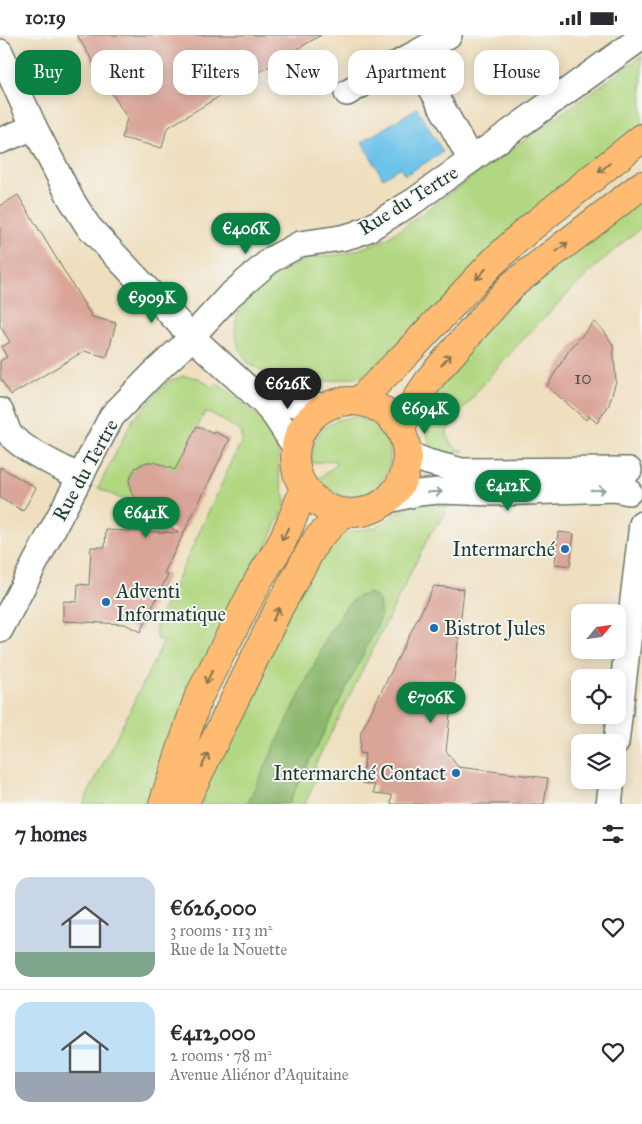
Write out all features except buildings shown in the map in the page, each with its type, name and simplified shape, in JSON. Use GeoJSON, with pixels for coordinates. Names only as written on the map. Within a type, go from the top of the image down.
{"type":"FeatureCollection","features":[{"type":"Feature","properties":{"kind":"main road"},"geometry":{"type":"LineString","coordinates":[[359,401],[492,263],[524,233],[642,138]]}},
{"type":"Feature","properties":{"kind":"main road"},"geometry":{"type":"LineString","coordinates":[[403,442],[416,399],[432,376],[512,285],[642,185]]}},
{"type":"Feature","properties":{"kind":"main road"},"geometry":{"type":"LineString","coordinates":[[342,401],[359,401],[383,411],[392,419],[403,442],[406,467],[396,490],[388,500],[367,511],[343,513],[321,505],[304,489],[298,478],[295,466],[295,447],[301,429],[316,413],[325,407],[342,401]]}},
{"type":"Feature","properties":{"kind":"main road"},"geometry":{"type":"LineString","coordinates":[[162,804],[198,698],[259,579],[280,545],[304,489]]}},
{"type":"Feature","properties":{"kind":"main road"},"geometry":{"type":"LineString","coordinates":[[184,804],[280,606],[317,539],[343,513]]}},
{"type":"Feature","properties":{"kind":"street"},"geometry":{"type":"LineString","coordinates":[[422,50],[449,35]]}},
{"type":"Feature","properties":{"kind":"street","name":"Rue du Tertre"},"geometry":{"type":"LineString","coordinates":[[0,630],[112,416],[230,296],[272,259],[300,244],[341,238],[368,229],[414,201],[642,37]]}},
{"type":"Feature","properties":{"kind":"street"},"geometry":{"type":"LineString","coordinates":[[0,52],[34,127],[71,199],[88,226],[191,336],[249,389],[275,416],[295,447]]}},
{"type":"Feature","properties":{"kind":"street"},"geometry":{"type":"LineString","coordinates":[[435,95],[471,160]]}},
{"type":"Feature","properties":{"kind":"street"},"geometry":{"type":"LineString","coordinates":[[0,141],[34,127]]}},
{"type":"Feature","properties":{"kind":"street"},"geometry":{"type":"LineString","coordinates":[[249,389],[294,404],[325,407]]}},
{"type":"Feature","properties":{"kind":"street"},"geometry":{"type":"LineString","coordinates":[[3,424],[21,443],[80,477]]}},
{"type":"Feature","properties":{"kind":"street"},"geometry":{"type":"LineString","coordinates":[[403,442],[428,462],[462,471],[635,481]]}},
{"type":"Feature","properties":{"kind":"street"},"geometry":{"type":"LineString","coordinates":[[388,500],[418,493],[439,491],[495,493],[615,489],[635,481]]}},
{"type":"Feature","properties":{"kind":"street"},"geometry":{"type":"LineString","coordinates":[[617,734],[642,524]]}},
{"type":"Feature","properties":{"kind":"street"},"geometry":{"type":"LineString","coordinates":[[609,804],[611,789]]}},
{"type":"Feature","properties":{"kind":"green space"},"geometry":{"type":"Polygon","coordinates":[[[642,56],[642,136],[375,371],[363,376],[321,382],[309,388],[297,389],[249,364],[239,349],[235,331],[237,315],[246,301],[264,284],[285,269],[309,258],[346,254],[385,240],[642,56]]]}},
{"type":"Feature","properties":{"kind":"green space"},"geometry":{"type":"Polygon","coordinates":[[[642,190],[642,227],[590,272],[528,334],[480,388],[447,431],[448,438],[452,444],[464,451],[456,451],[456,457],[434,450],[429,442],[424,415],[430,400],[447,381],[440,374],[478,333],[642,190]]]}},
{"type":"Feature","properties":{"kind":"green space"},"geometry":{"type":"Polygon","coordinates":[[[183,376],[199,378],[212,387],[217,383],[270,425],[277,439],[279,475],[285,498],[285,506],[148,804],[83,804],[164,641],[159,640],[157,636],[155,631],[156,625],[242,440],[240,431],[211,413],[205,412],[176,469],[180,475],[152,462],[140,464],[130,477],[130,489],[141,504],[159,517],[98,488],[133,419],[167,382],[183,376]]]}},
{"type":"Feature","properties":{"kind":"green space"},"geometry":{"type":"Polygon","coordinates":[[[356,417],[378,428],[388,444],[390,461],[384,478],[372,490],[355,496],[337,494],[318,479],[336,465],[335,460],[312,463],[314,444],[323,429],[329,424],[346,418],[356,417]]]}},
{"type":"Feature","properties":{"kind":"green space"},"geometry":{"type":"Polygon","coordinates":[[[417,503],[444,503],[445,515],[430,534],[315,765],[318,774],[305,804],[195,804],[317,553],[340,534],[376,527],[417,503]]]}},
{"type":"Feature","properties":{"kind":"green space"},"geometry":{"type":"Polygon","coordinates":[[[370,593],[379,601],[381,616],[288,804],[247,804],[327,638],[346,606],[358,596],[370,593]]]}},
{"type":"Feature","properties":{"kind":"water"},"geometry":{"type":"Polygon","coordinates":[[[417,108],[443,152],[405,175],[400,167],[383,178],[362,142],[417,108]]]}},
{"type":"Feature","properties":{"kind":"place","name":"Intermarché"},"geometry":{"type":"Point","coordinates":[565,549]}},
{"type":"Feature","properties":{"kind":"place","name":"Adventi Informatique"},"geometry":{"type":"Point","coordinates":[106,602]}},
{"type":"Feature","properties":{"kind":"place","name":"Bistrot Jules"},"geometry":{"type":"Point","coordinates":[434,628]}},
{"type":"Feature","properties":{"kind":"place","name":"Intermarché Contact"},"geometry":{"type":"Point","coordinates":[456,773]}}]}
